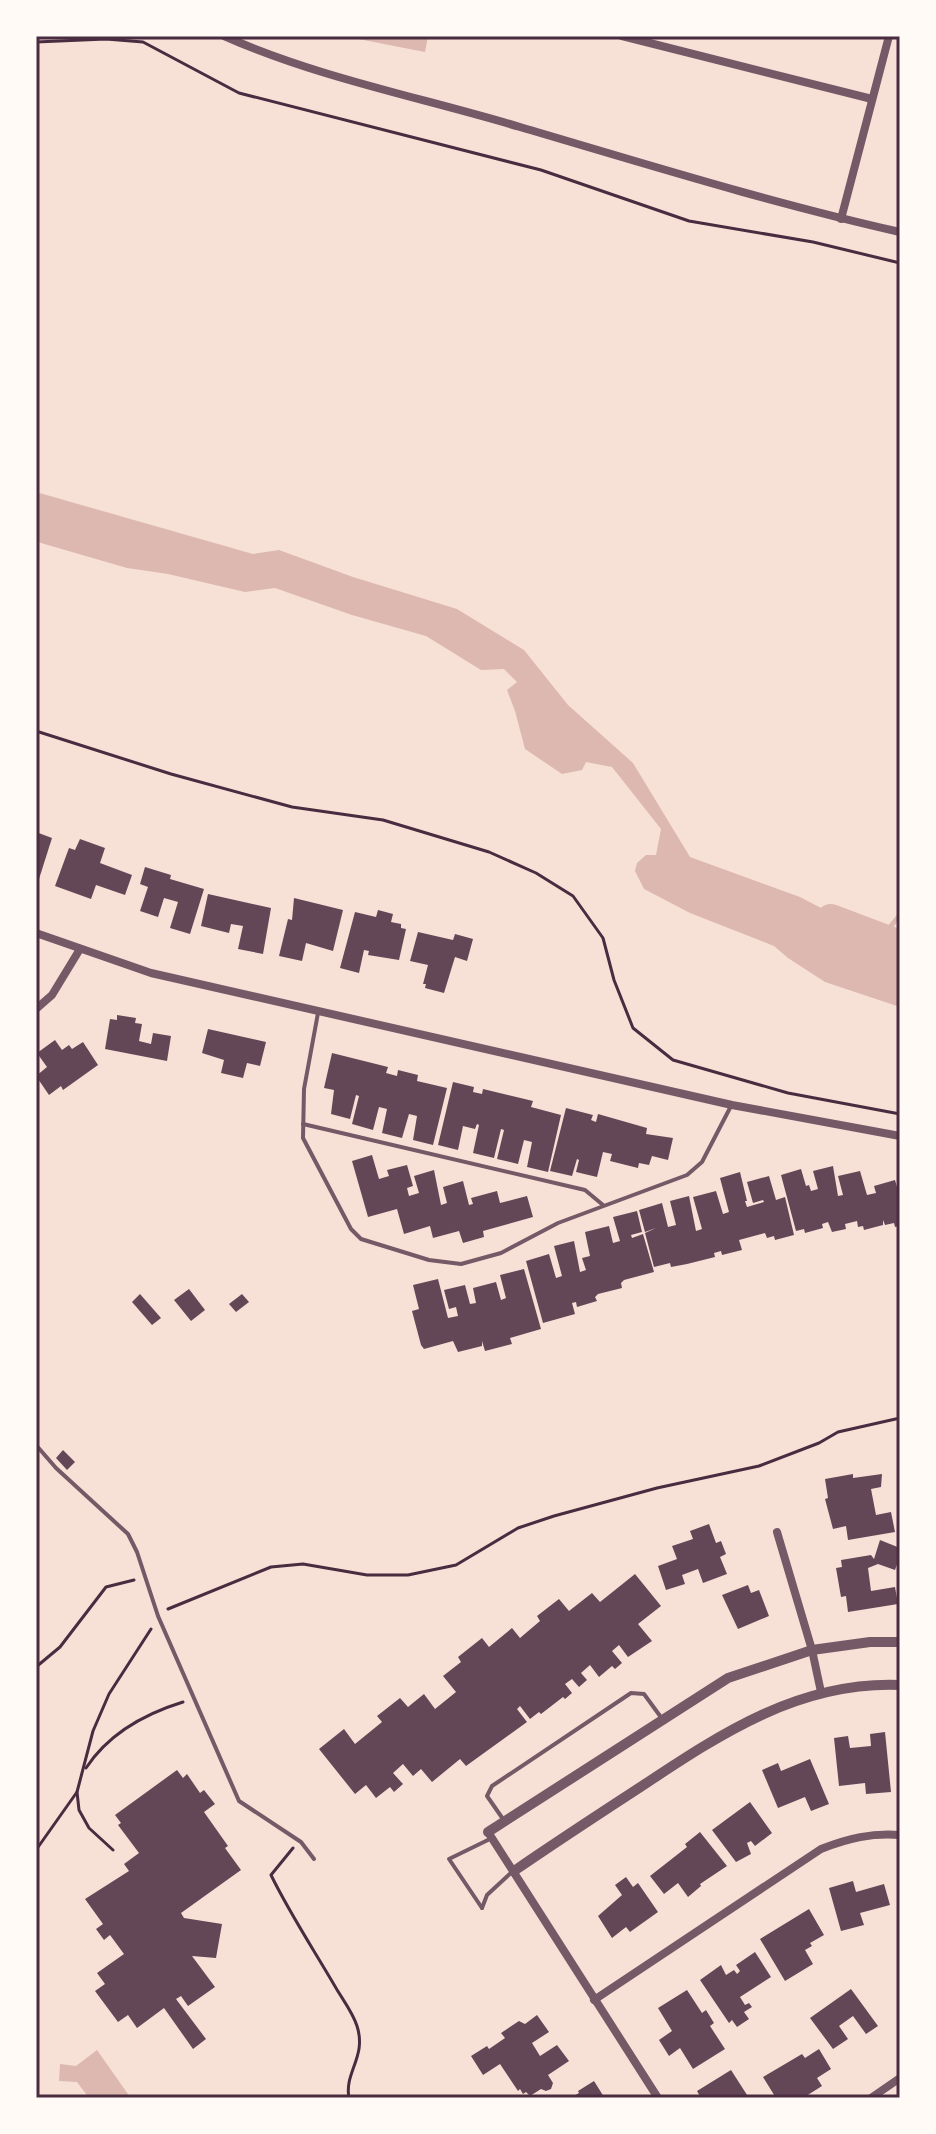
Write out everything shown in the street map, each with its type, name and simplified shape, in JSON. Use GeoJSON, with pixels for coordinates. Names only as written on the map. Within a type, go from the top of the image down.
{"type":"FeatureCollection","features":[{"type":"Feature","properties":{"kind":"street"},"geometry":{"type":"LineString","coordinates":[[224,36],[273,57],[356,83],[518,126],[660,171],[900,232]]}},
{"type":"Feature","properties":{"kind":"street"},"geometry":{"type":"LineString","coordinates":[[622,36],[872,99]]}},
{"type":"Feature","properties":{"kind":"street"},"geometry":{"type":"LineString","coordinates":[[841,219],[889,36]]}},
{"type":"Feature","properties":{"kind":"street"},"geometry":{"type":"LineString","coordinates":[[36,933],[151,973],[318,1013],[732,1105],[900,1136]]}},
{"type":"Feature","properties":{"kind":"street"},"geometry":{"type":"LineString","coordinates":[[36,1009],[52,995],[80,949]]}},
{"type":"Feature","properties":{"kind":"street"},"geometry":{"type":"LineString","coordinates":[[777,1532],[812,1650],[821,1692]]}},
{"type":"Feature","properties":{"kind":"street"},"geometry":{"type":"LineString","coordinates":[[658,2098],[490,1835],[504,1821],[728,1678],[812,1650],[870,1642],[900,1642]]}},
{"type":"Feature","properties":{"kind":"street"},"geometry":{"type":"LineString","coordinates":[[514,1871],[711,1741],[747,1721],[821,1692],[867,1684],[900,1685]]}},
{"type":"Feature","properties":{"kind":"street"},"geometry":{"type":"LineString","coordinates":[[594,2000],[821,1849],[850,1838],[874,1834],[900,1835]]}},
{"type":"Feature","properties":{"kind":"street"},"geometry":{"type":"LineString","coordinates":[[871,2098],[900,2078]]}},
{"type":"Feature","properties":{"kind":"lane"},"geometry":{"type":"LineString","coordinates":[[318,1013],[304,1089],[303,1138],[351,1229],[361,1239],[429,1260],[461,1264],[501,1253],[558,1223],[687,1175],[702,1162],[732,1105]]}},
{"type":"Feature","properties":{"kind":"lane"},"geometry":{"type":"LineString","coordinates":[[303,1124],[585,1190],[603,1205]]}},
{"type":"Feature","properties":{"kind":"lane"},"geometry":{"type":"LineString","coordinates":[[36,1445],[56,1468],[128,1534],[158,1616],[239,1801],[301,1842],[314,1859]]}},
{"type":"Feature","properties":{"kind":"lane"},"geometry":{"type":"LineString","coordinates":[[504,1821],[487,1796],[492,1786],[631,1693],[644,1694],[663,1720]]}},
{"type":"Feature","properties":{"kind":"lane"},"geometry":{"type":"LineString","coordinates":[[490,1835],[449,1859],[482,1908],[487,1895],[514,1871]]}},
{"type":"Feature","properties":{"kind":"path"},"geometry":{"type":"LineString","coordinates":[[36,42],[106,39],[143,42],[239,93],[541,170],[689,221],[798,239],[900,263]]}},
{"type":"Feature","properties":{"kind":"path"},"geometry":{"type":"LineString","coordinates":[[36,731],[143,766],[292,807],[383,820],[489,852],[536,873],[573,896],[603,938],[614,980],[633,1028],[673,1060],[788,1093],[900,1114]]}},
{"type":"Feature","properties":{"kind":"path"},"geometry":{"type":"LineString","coordinates":[[36,1850],[77,1792],[93,1731],[109,1694],[160,1612],[271,1567],[303,1564],[367,1575],[408,1575],[456,1565],[518,1528],[554,1516],[657,1488],[759,1466],[819,1443],[838,1432],[900,1418]]}},
{"type":"Feature","properties":{"kind":"path"},"geometry":{"type":"LineString","coordinates":[[36,1667],[60,1647],[106,1587],[146,1578]]}},
{"type":"Feature","properties":{"kind":"path"},"geometry":{"type":"LineString","coordinates":[[83,1773],[97,1752],[126,1727],[162,1709],[194,1699]]}},
{"type":"Feature","properties":{"kind":"path"},"geometry":{"type":"LineString","coordinates":[[77,1792],[79,1810],[89,1828],[113,1850]]}},
{"type":"Feature","properties":{"kind":"path"},"geometry":{"type":"LineString","coordinates":[[301,1842],[289,1851],[271,1875],[291,1916],[310,1942],[357,2026],[360,2047],[358,2062],[347,2085],[349,2098]]}},
{"type":"Feature","properties":{"kind":"shaded area"},"geometry":{"type":"Polygon","coordinates":[[[343,36],[428,36],[425,52],[343,36]]]}},
{"type":"Feature","properties":{"kind":"shaded area"},"geometry":{"type":"Polygon","coordinates":[[[36,492],[253,554],[279,550],[457,609],[524,650],[568,705],[633,763],[690,857],[800,897],[890,944],[900,945],[900,1007],[825,982],[774,946],[690,913],[644,889],[635,871],[637,863],[646,855],[656,855],[661,829],[612,767],[586,762],[582,770],[562,774],[525,749],[507,690],[517,682],[504,669],[481,670],[426,636],[352,615],[275,588],[245,592],[127,568],[41,543],[36,541],[36,492]]]}},
{"type":"Feature","properties":{"kind":"shaded area"},"geometry":{"type":"Polygon","coordinates":[[[97,2050],[129,2098],[89,2098],[77,2082],[59,2081],[60,2064],[76,2066],[97,2050]]]}},
{"type":"Feature","properties":{"kind":"building"},"geometry":{"type":"Polygon","coordinates":[[[36,832],[52,838],[39,879],[36,877],[36,832]]]}},
{"type":"Feature","properties":{"kind":"building"},"geometry":{"type":"Polygon","coordinates":[[[80,839],[105,848],[100,863],[132,875],[125,895],[96,885],[91,899],[55,886],[69,848],[75,850],[80,839]]]}},
{"type":"Feature","properties":{"kind":"building"},"geometry":{"type":"Polygon","coordinates":[[[145,867],[171,875],[170,879],[204,889],[190,934],[170,928],[178,902],[164,898],[158,917],[140,911],[148,887],[140,884],[145,867]]]}},
{"type":"Feature","properties":{"kind":"building"},"geometry":{"type":"Polygon","coordinates":[[[208,894],[271,908],[263,954],[238,949],[243,926],[231,924],[229,933],[201,926],[208,894]]]}},
{"type":"Feature","properties":{"kind":"building"},"geometry":{"type":"Polygon","coordinates":[[[294,898],[343,910],[333,951],[306,943],[302,961],[279,956],[288,919],[292,920],[294,898]]]}},
{"type":"Feature","properties":{"kind":"building"},"geometry":{"type":"Polygon","coordinates":[[[378,910],[393,914],[391,922],[401,924],[401,928],[406,929],[399,960],[368,955],[369,951],[364,950],[359,973],[340,968],[355,912],[376,917],[378,910]]]}},
{"type":"Feature","properties":{"kind":"building"},"geometry":{"type":"Polygon","coordinates":[[[418,932],[453,940],[455,934],[473,939],[467,961],[455,957],[444,993],[425,988],[426,984],[423,984],[428,965],[410,961],[418,932]]]}},
{"type":"Feature","properties":{"kind":"building"},"geometry":{"type":"Polygon","coordinates":[[[117,1015],[136,1018],[135,1023],[142,1024],[139,1041],[151,1044],[153,1033],[171,1036],[167,1061],[105,1049],[110,1019],[117,1020],[117,1015]]]}},
{"type":"Feature","properties":{"kind":"building"},"geometry":{"type":"Polygon","coordinates":[[[208,1029],[266,1042],[260,1066],[247,1063],[243,1078],[221,1073],[224,1060],[202,1053],[208,1029]]]}},
{"type":"Feature","properties":{"kind":"building"},"geometry":{"type":"Polygon","coordinates":[[[55,1040],[62,1050],[69,1045],[72,1049],[83,1042],[98,1065],[63,1090],[61,1086],[49,1095],[36,1076],[47,1067],[37,1053],[55,1040]]]}},
{"type":"Feature","properties":{"kind":"building"},"geometry":{"type":"Polygon","coordinates":[[[332,1053],[388,1067],[386,1073],[397,1076],[398,1070],[418,1075],[417,1081],[447,1088],[433,1145],[413,1140],[417,1116],[409,1114],[402,1138],[382,1133],[387,1109],[379,1107],[373,1130],[352,1124],[359,1096],[356,1095],[350,1119],[331,1114],[334,1090],[324,1088],[332,1053]]]}},
{"type":"Feature","properties":{"kind":"building"},"geometry":{"type":"Polygon","coordinates":[[[453,1082],[474,1087],[473,1092],[482,1094],[483,1089],[533,1101],[531,1107],[561,1115],[548,1172],[527,1167],[532,1142],[524,1140],[518,1164],[497,1159],[504,1130],[501,1129],[494,1158],[473,1153],[477,1124],[475,1129],[463,1126],[458,1150],[438,1145],[453,1082]]]}},
{"type":"Feature","properties":{"kind":"building"},"geometry":{"type":"Polygon","coordinates":[[[566,1108],[593,1115],[591,1120],[596,1122],[598,1114],[647,1128],[646,1134],[673,1138],[668,1160],[652,1156],[649,1165],[639,1163],[638,1168],[610,1161],[612,1154],[603,1152],[597,1177],[576,1172],[577,1159],[572,1176],[550,1171],[566,1108]]]}},
{"type":"Feature","properties":{"kind":"building"},"geometry":{"type":"Polygon","coordinates":[[[372,1155],[379,1179],[389,1176],[387,1170],[407,1165],[413,1186],[407,1188],[409,1196],[419,1193],[414,1176],[434,1170],[441,1205],[447,1203],[443,1187],[463,1181],[469,1205],[473,1204],[471,1198],[497,1191],[500,1203],[527,1196],[533,1217],[483,1231],[484,1237],[463,1243],[459,1231],[433,1238],[430,1226],[404,1234],[397,1209],[368,1217],[352,1161],[372,1155]]]}},
{"type":"Feature","properties":{"kind":"building"},"geometry":{"type":"Polygon","coordinates":[[[833,1166],[838,1196],[843,1195],[838,1176],[860,1171],[867,1195],[876,1193],[874,1186],[895,1180],[897,1187],[900,1187],[900,1226],[895,1227],[894,1223],[885,1225],[883,1220],[883,1225],[864,1230],[863,1226],[858,1227],[857,1221],[845,1224],[846,1229],[832,1232],[828,1222],[822,1224],[823,1228],[805,1233],[804,1229],[796,1231],[781,1175],[801,1169],[806,1186],[809,1185],[811,1191],[818,1189],[813,1171],[833,1166]]]}},
{"type":"Feature","properties":{"kind":"building"},"geometry":{"type":"Polygon","coordinates":[[[740,1172],[747,1207],[764,1202],[753,1203],[747,1182],[769,1176],[776,1200],[785,1197],[794,1235],[775,1240],[774,1236],[767,1238],[765,1233],[739,1240],[742,1250],[722,1255],[721,1251],[714,1253],[715,1257],[687,1264],[671,1267],[670,1263],[654,1267],[645,1233],[656,1228],[645,1232],[639,1210],[662,1203],[668,1227],[676,1225],[670,1201],[689,1196],[696,1231],[702,1229],[693,1197],[716,1191],[723,1214],[729,1212],[720,1178],[740,1172]]]}},
{"type":"Feature","properties":{"kind":"building"},"geometry":{"type":"Polygon","coordinates":[[[637,1211],[642,1232],[631,1235],[632,1238],[643,1234],[654,1272],[624,1280],[622,1288],[598,1294],[595,1297],[597,1301],[577,1307],[576,1302],[572,1303],[575,1314],[543,1323],[526,1261],[549,1254],[556,1278],[562,1276],[554,1246],[574,1241],[580,1272],[586,1270],[582,1258],[590,1256],[585,1232],[609,1226],[613,1243],[620,1241],[613,1217],[637,1211]]]}},
{"type":"Feature","properties":{"kind":"building"},"geometry":{"type":"Polygon","coordinates":[[[524,1269],[541,1329],[510,1338],[512,1344],[485,1351],[482,1341],[482,1346],[458,1352],[453,1341],[424,1349],[412,1311],[419,1309],[413,1285],[438,1279],[448,1318],[458,1316],[456,1307],[449,1309],[444,1290],[465,1285],[470,1304],[476,1303],[473,1288],[496,1282],[501,1300],[506,1298],[500,1275],[524,1269]]]}},
{"type":"Feature","properties":{"kind":"building"},"geometry":{"type":"Polygon","coordinates":[[[189,1289],[205,1310],[191,1321],[174,1300],[189,1289]]]}},
{"type":"Feature","properties":{"kind":"building"},"geometry":{"type":"Polygon","coordinates":[[[140,1294],[161,1318],[152,1325],[132,1302],[140,1294]]]}},
{"type":"Feature","properties":{"kind":"building"},"geometry":{"type":"Polygon","coordinates":[[[242,1294],[249,1302],[236,1312],[229,1304],[242,1294]]]}},
{"type":"Feature","properties":{"kind":"building"},"geometry":{"type":"Polygon","coordinates":[[[63,1450],[75,1462],[67,1470],[56,1458],[63,1450]]]}},
{"type":"Feature","properties":{"kind":"building"},"geometry":{"type":"Polygon","coordinates":[[[853,1474],[853,1478],[882,1474],[881,1487],[871,1489],[876,1515],[891,1512],[895,1532],[848,1540],[846,1526],[833,1529],[825,1499],[828,1498],[825,1479],[853,1474]]]}},
{"type":"Feature","properties":{"kind":"building"},"geometry":{"type":"Polygon","coordinates":[[[709,1524],[716,1543],[721,1541],[726,1554],[720,1557],[727,1574],[703,1583],[698,1569],[682,1575],[685,1584],[666,1590],[658,1566],[677,1559],[672,1546],[693,1539],[690,1531],[709,1524]]]}},
{"type":"Feature","properties":{"kind":"building"},"geometry":{"type":"Polygon","coordinates":[[[880,1540],[900,1548],[900,1556],[895,1570],[878,1564],[868,1568],[871,1591],[895,1587],[898,1604],[848,1612],[846,1596],[841,1597],[836,1568],[842,1567],[841,1560],[871,1555],[874,1559],[880,1540]]]}},
{"type":"Feature","properties":{"kind":"building"},"geometry":{"type":"Polygon","coordinates":[[[635,1574],[661,1606],[638,1624],[652,1641],[628,1657],[619,1645],[612,1651],[622,1663],[615,1669],[612,1666],[599,1677],[590,1665],[581,1673],[587,1680],[579,1687],[572,1679],[565,1684],[572,1693],[541,1714],[539,1712],[530,1719],[520,1706],[517,1709],[527,1722],[466,1766],[460,1759],[432,1782],[421,1769],[413,1776],[403,1764],[393,1773],[403,1784],[394,1792],[390,1787],[376,1798],[366,1785],[355,1794],[319,1749],[344,1729],[355,1744],[382,1722],[377,1716],[400,1698],[408,1707],[424,1694],[435,1709],[456,1692],[443,1676],[461,1662],[458,1657],[482,1638],[489,1647],[512,1628],[520,1638],[540,1621],[537,1616],[559,1599],[569,1611],[592,1593],[600,1602],[635,1574]]]}},
{"type":"Feature","properties":{"kind":"building"},"geometry":{"type":"Polygon","coordinates":[[[748,1585],[751,1593],[759,1590],[769,1616],[738,1629],[722,1595],[748,1585]]]}},
{"type":"Feature","properties":{"kind":"building"},"geometry":{"type":"Polygon","coordinates":[[[885,1732],[891,1792],[866,1794],[865,1783],[839,1786],[834,1738],[848,1736],[850,1748],[871,1746],[870,1734],[885,1732]]]}},
{"type":"Feature","properties":{"kind":"building"},"geometry":{"type":"Polygon","coordinates":[[[810,1759],[829,1804],[811,1811],[805,1797],[778,1808],[762,1770],[778,1763],[781,1771],[810,1759]]]}},
{"type":"Feature","properties":{"kind":"building"},"geometry":{"type":"Polygon","coordinates":[[[177,1770],[183,1778],[187,1774],[200,1793],[204,1790],[215,1804],[204,1812],[241,1870],[181,1913],[184,1918],[222,1924],[216,1958],[192,1956],[215,1987],[188,2006],[181,1996],[176,1999],[206,2039],[193,2049],[164,2008],[137,2028],[128,2015],[118,2022],[95,1991],[105,1984],[97,1973],[124,1954],[110,1935],[104,1940],[96,1929],[103,1924],[85,1899],[129,1871],[124,1864],[139,1853],[118,1825],[121,1823],[115,1815],[177,1770]]]}},
{"type":"Feature","properties":{"kind":"building"},"geometry":{"type":"Polygon","coordinates":[[[750,1802],[772,1833],[755,1846],[751,1841],[747,1843],[751,1854],[736,1862],[712,1830],[750,1802]]]}},
{"type":"Feature","properties":{"kind":"building"},"geometry":{"type":"Polygon","coordinates":[[[700,1832],[727,1866],[700,1884],[688,1897],[678,1883],[664,1894],[650,1876],[687,1847],[685,1844],[700,1832]]]}},
{"type":"Feature","properties":{"kind":"building"},"geometry":{"type":"Polygon","coordinates":[[[626,1877],[633,1887],[638,1883],[658,1912],[630,1932],[626,1927],[612,1938],[598,1916],[622,1895],[615,1885],[626,1877]]]}},
{"type":"Feature","properties":{"kind":"building"},"geometry":{"type":"Polygon","coordinates":[[[853,1881],[856,1892],[884,1884],[890,1905],[860,1913],[864,1925],[841,1931],[829,1888],[853,1881]]]}},
{"type":"Feature","properties":{"kind":"building"},"geometry":{"type":"Polygon","coordinates":[[[809,1909],[824,1935],[805,1950],[813,1964],[785,1981],[760,1939],[809,1909]]]}},
{"type":"Feature","properties":{"kind":"building"},"geometry":{"type":"Polygon","coordinates":[[[755,1952],[771,1977],[740,1997],[745,2005],[749,2003],[752,2007],[744,2012],[749,2019],[737,2027],[732,2020],[729,2023],[700,1980],[721,1965],[726,1975],[734,1970],[737,1974],[740,1971],[736,1965],[755,1952]]]}},
{"type":"Feature","properties":{"kind":"building"},"geometry":{"type":"Polygon","coordinates":[[[851,1989],[878,2026],[866,2034],[853,2016],[839,2026],[848,2039],[833,2049],[810,2018],[851,1989]]]}},
{"type":"Feature","properties":{"kind":"building"},"geometry":{"type":"Polygon","coordinates":[[[687,1990],[702,2013],[706,2010],[714,2023],[710,2026],[725,2049],[693,2069],[680,2048],[669,2056],[659,2040],[672,2031],[658,2008],[687,1990]]]}},
{"type":"Feature","properties":{"kind":"building"},"geometry":{"type":"Polygon","coordinates":[[[537,2015],[549,2032],[532,2043],[540,2056],[557,2045],[569,2061],[548,2075],[553,2083],[551,2089],[541,2089],[530,2096],[520,2089],[518,2091],[500,2064],[483,2075],[471,2056],[505,2038],[501,2033],[519,2021],[525,2024],[537,2015]]]}},
{"type":"Feature","properties":{"kind":"building"},"geometry":{"type":"Polygon","coordinates":[[[819,2049],[831,2069],[817,2078],[822,2086],[803,2098],[776,2098],[763,2077],[802,2054],[805,2058],[819,2049]]]}},
{"type":"Feature","properties":{"kind":"building"},"geometry":{"type":"Polygon","coordinates":[[[731,2070],[749,2098],[701,2098],[697,2091],[731,2070]]]}},
{"type":"Feature","properties":{"kind":"building"},"geometry":{"type":"Polygon","coordinates":[[[594,2081],[604,2097],[570,2098],[579,2093],[594,2081]]]}},
{"type":"Feature","properties":{"kind":"waterway"},"geometry":{"type":"LineString","coordinates":[[881,938],[900,915]]}},
{"type":"Feature","properties":{"kind":"waterway"},"geometry":{"type":"LineString","coordinates":[[831,919],[900,945]]}}]}
